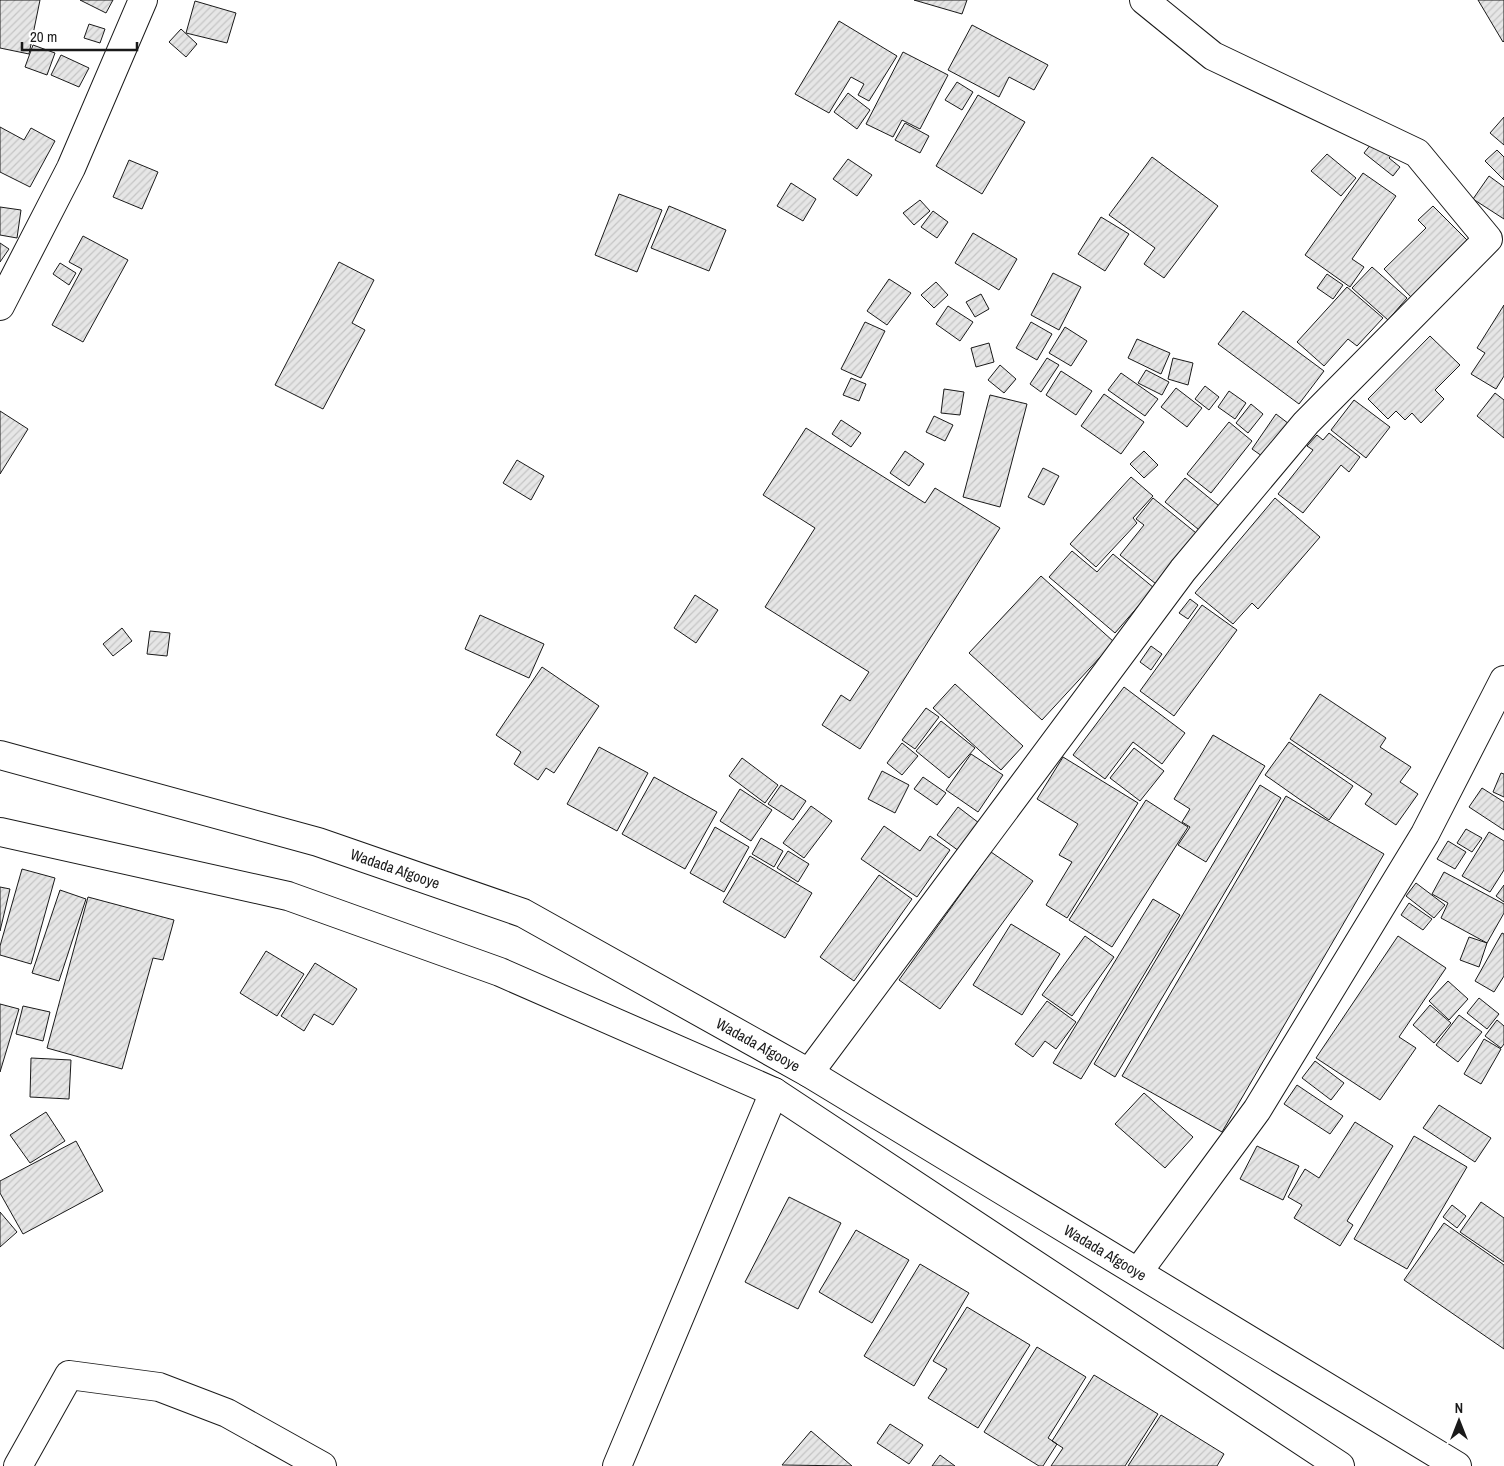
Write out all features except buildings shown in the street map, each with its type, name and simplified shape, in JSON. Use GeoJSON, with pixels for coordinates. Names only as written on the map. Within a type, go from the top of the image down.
{"type":"FeatureCollection","features":[{"type":"Feature","properties":{"kind":"main road"},"geometry":{"type":"LineString","coordinates":[[0,306],[71,168],[143,0]]}},
{"type":"Feature","properties":{"kind":"main road"},"geometry":{"type":"LineString","coordinates":[[809,1073],[1183,570],[1306,423],[1488,239],[1417,153],[1213,56],[1144,0]]}},
{"type":"Feature","properties":{"kind":"main road"},"geometry":{"type":"LineString","coordinates":[[1138,1272],[1267,1094],[1425,834],[1504,680]]}},
{"type":"Feature","properties":{"kind":"main road","name":"Wadada Afgooye"},"geometry":{"type":"LineString","coordinates":[[0,755],[318,842],[522,913],[809,1073],[1457,1466]]}},
{"type":"Feature","properties":{"kind":"main road"},"geometry":{"type":"LineString","coordinates":[[0,832],[288,896],[500,972],[774,1092],[1340,1466]]}},
{"type":"Feature","properties":{"kind":"main road"},"geometry":{"type":"LineString","coordinates":[[617,1466],[774,1092]]}},
{"type":"Feature","properties":{"kind":"main road"},"geometry":{"type":"LineString","coordinates":[[18,1466],[69,1375],[159,1388],[227,1413],[322,1466]]}}]}
